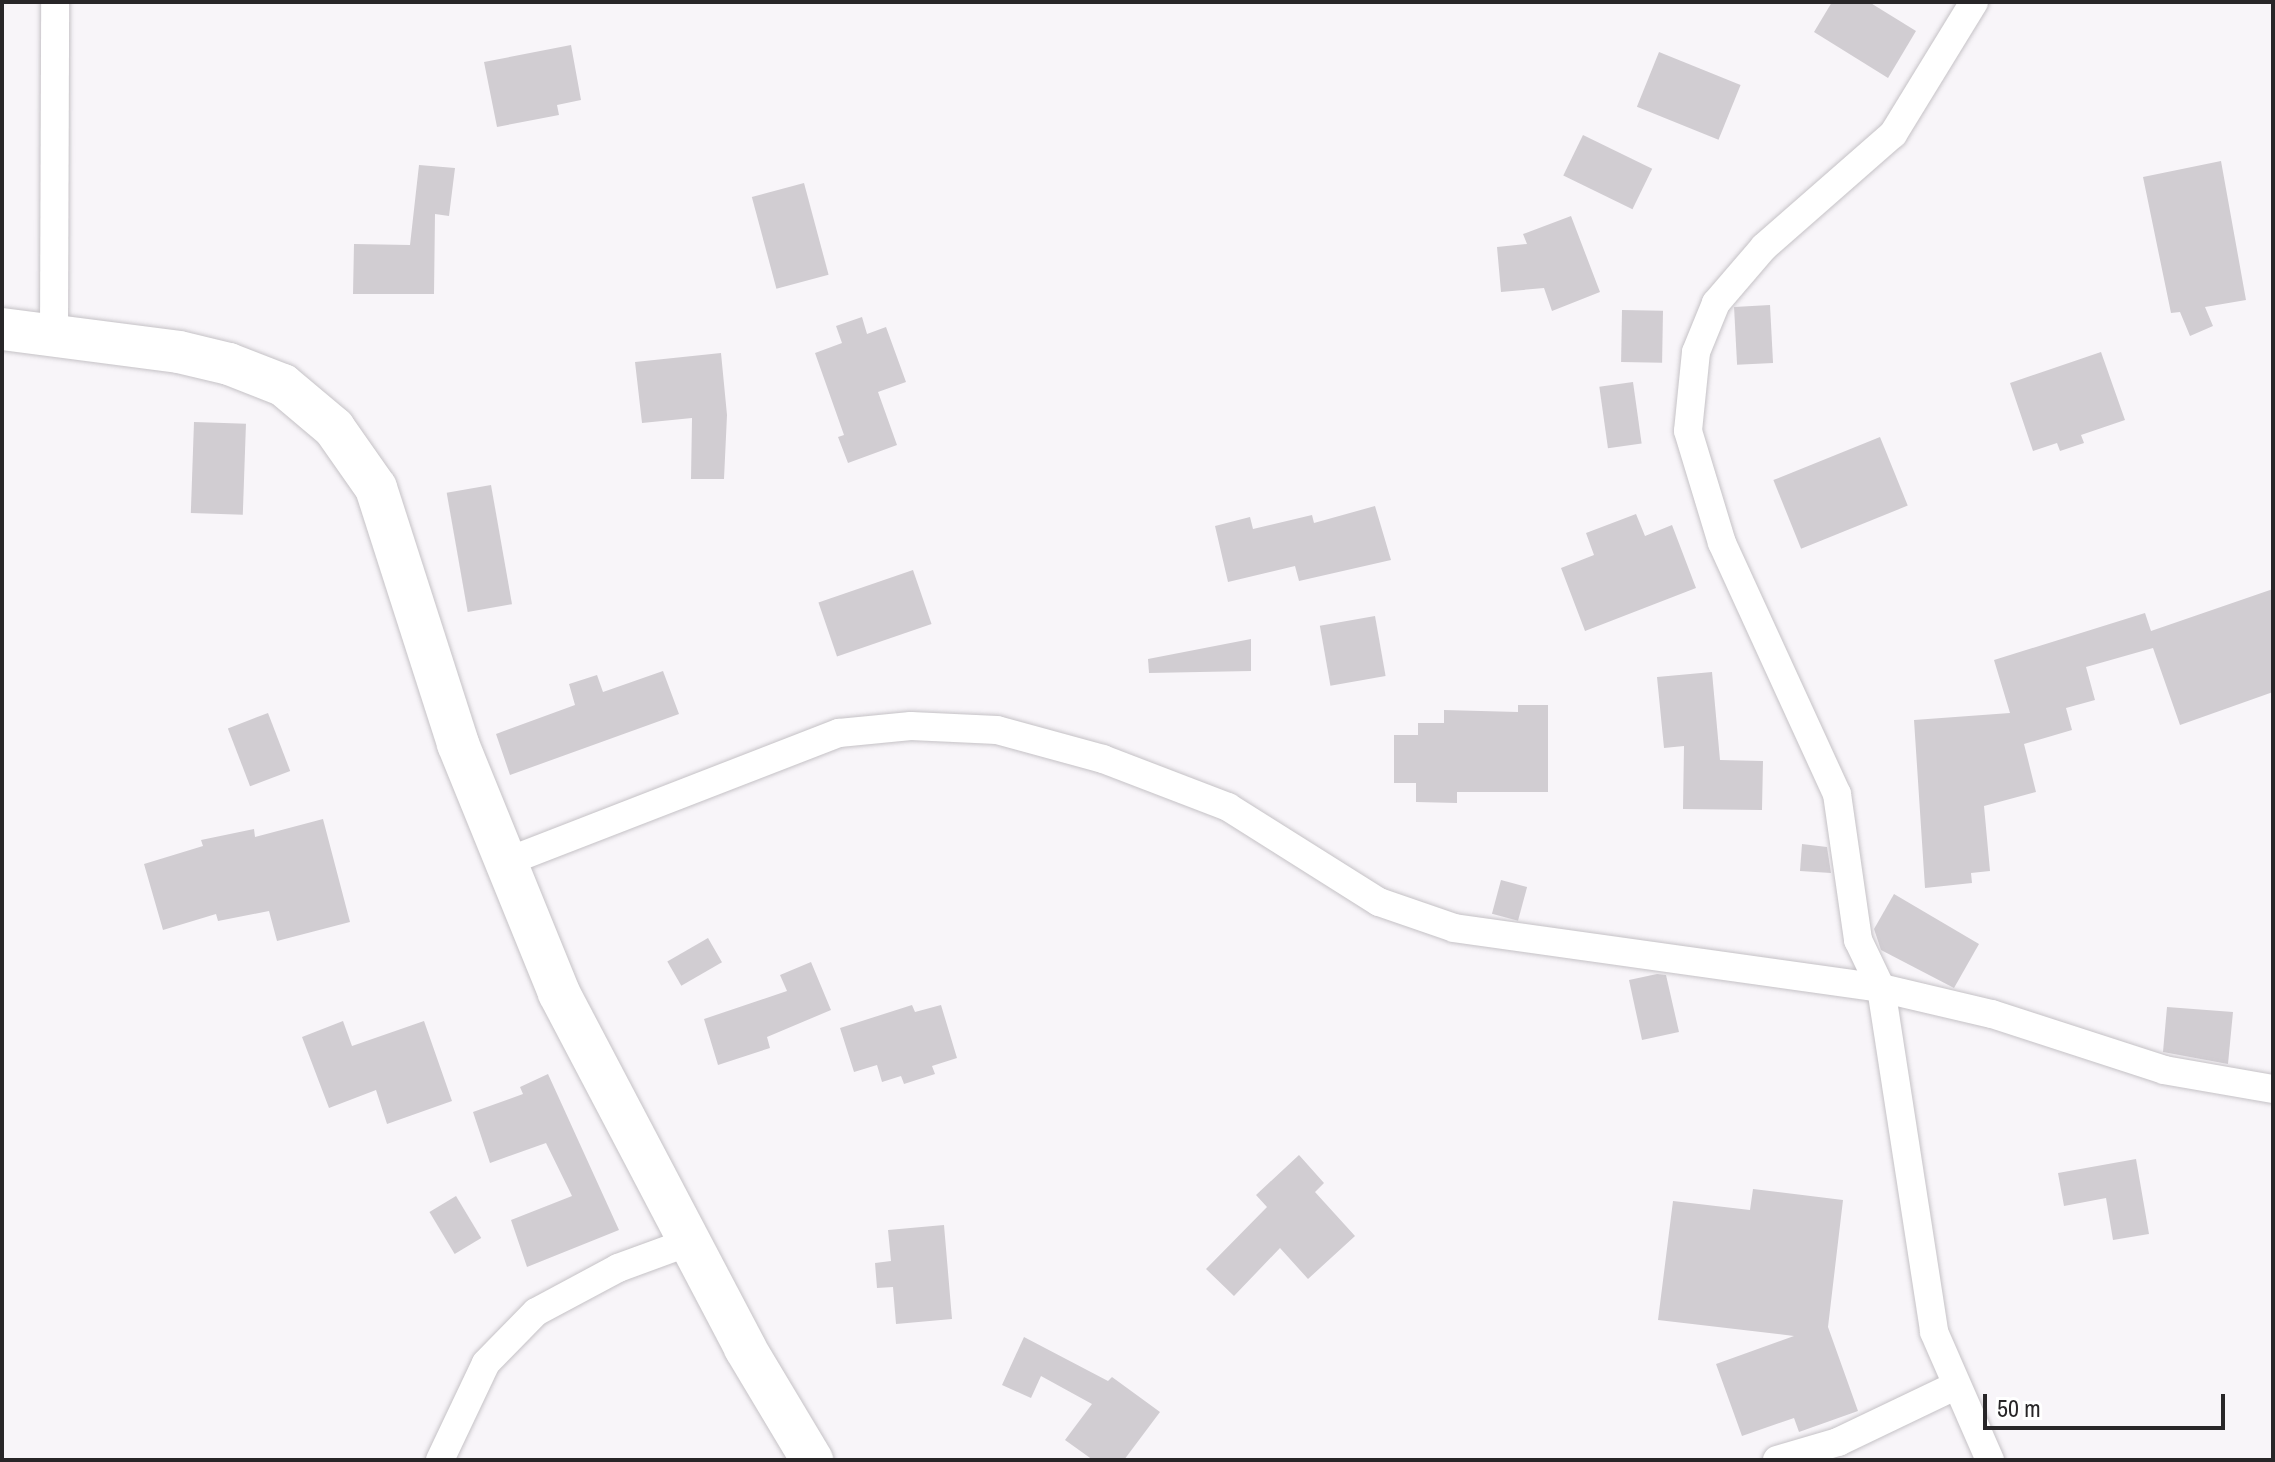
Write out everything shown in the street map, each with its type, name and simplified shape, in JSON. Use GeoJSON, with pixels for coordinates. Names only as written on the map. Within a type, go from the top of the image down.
{"type":"FeatureCollection","features":[{"type":"Feature","properties":{"kind":"main road"},"geometry":{"type":"LineString","coordinates":[[2,329],[179,352],[229,364],[283,385],[334,428],[376,488],[458,744],[559,993],[689,1242],[812,1460]]}},
{"type":"Feature","properties":{"kind":"street"},"geometry":{"type":"LineString","coordinates":[[54,335],[55,2]]}},
{"type":"Feature","properties":{"kind":"street"},"geometry":{"type":"LineString","coordinates":[[1974,2],[1893,134],[1764,247],[1716,303],[1696,352],[1688,431],[1722,543],[1837,794],[1858,940],[1881,988],[1934,1332],[1955,1386],[1990,1460]]}},
{"type":"Feature","properties":{"kind":"street"},"geometry":{"type":"LineString","coordinates":[[506,862],[839,733],[911,726],[997,730],[1103,759],[1228,807],[1379,902],[1454,928],[1881,988],[1992,1014],[2164,1070],[2273,1089]]}},
{"type":"Feature","properties":{"kind":"street"},"geometry":{"type":"LineString","coordinates":[[440,1460],[486,1363],[536,1312],[618,1268],[689,1242]]}},
{"type":"Feature","properties":{"kind":"street"},"geometry":{"type":"LineString","coordinates":[[1777,1460],[1838,1442],[1955,1386]]}},
{"type":"Feature","properties":{"kind":"building"},"geometry":{"type":"Polygon","coordinates":[[[1832,2],[1869,2],[1916,31],[1888,78],[1814,32],[1832,2]]]}},
{"type":"Feature","properties":{"kind":"building"},"geometry":{"type":"Polygon","coordinates":[[[571,45],[581,100],[557,105],[559,115],[497,127],[484,62],[571,45]]]}},
{"type":"Feature","properties":{"kind":"building"},"geometry":{"type":"Polygon","coordinates":[[[1659,52],[1741,85],[1718,140],[1637,107],[1659,52]]]}},
{"type":"Feature","properties":{"kind":"building"},"geometry":{"type":"Polygon","coordinates":[[[1583,135],[1652,169],[1632,209],[1563,175],[1583,135]]]}},
{"type":"Feature","properties":{"kind":"building"},"geometry":{"type":"Polygon","coordinates":[[[2221,161],[2246,300],[2205,307],[2213,326],[2190,336],[2180,312],[2171,313],[2143,177],[2221,161]]]}},
{"type":"Feature","properties":{"kind":"building"},"geometry":{"type":"Polygon","coordinates":[[[419,165],[455,168],[449,216],[435,214],[434,294],[353,294],[354,244],[410,245],[419,165]]]}},
{"type":"Feature","properties":{"kind":"building"},"geometry":{"type":"Polygon","coordinates":[[[804,183],[829,275],[776,289],[752,197],[804,183]]]}},
{"type":"Feature","properties":{"kind":"building"},"geometry":{"type":"Polygon","coordinates":[[[1571,216],[1600,292],[1552,311],[1544,288],[1501,292],[1497,247],[1527,244],[1523,234],[1571,216]]]}},
{"type":"Feature","properties":{"kind":"building"},"geometry":{"type":"Polygon","coordinates":[[[1770,305],[1773,363],[1737,365],[1734,307],[1770,305]]]}},
{"type":"Feature","properties":{"kind":"building"},"geometry":{"type":"Polygon","coordinates":[[[1622,310],[1663,311],[1662,363],[1621,362],[1622,310]]]}},
{"type":"Feature","properties":{"kind":"building"},"geometry":{"type":"Polygon","coordinates":[[[862,317],[867,334],[886,327],[906,382],[878,392],[897,445],[848,463],[838,437],[844,435],[815,353],[842,343],[836,326],[862,317]]]}},
{"type":"Feature","properties":{"kind":"building"},"geometry":{"type":"Polygon","coordinates":[[[2101,352],[2125,420],[2081,435],[2084,443],[2060,451],[2057,443],[2033,451],[2010,383],[2101,352]]]}},
{"type":"Feature","properties":{"kind":"building"},"geometry":{"type":"Polygon","coordinates":[[[721,353],[727,415],[724,479],[691,479],[692,418],[642,423],[635,362],[721,353]]]}},
{"type":"Feature","properties":{"kind":"building"},"geometry":{"type":"Polygon","coordinates":[[[1633,382],[1642,443],[1608,448],[1599,387],[1633,382]]]}},
{"type":"Feature","properties":{"kind":"building"},"geometry":{"type":"Polygon","coordinates":[[[194,422],[246,424],[243,515],[191,513],[194,422]]]}},
{"type":"Feature","properties":{"kind":"building"},"geometry":{"type":"Polygon","coordinates":[[[1880,437],[1908,506],[1801,549],[1773,480],[1880,437]]]}},
{"type":"Feature","properties":{"kind":"building"},"geometry":{"type":"Polygon","coordinates":[[[491,485],[512,604],[468,612],[447,493],[491,485]]]}},
{"type":"Feature","properties":{"kind":"building"},"geometry":{"type":"Polygon","coordinates":[[[1375,506],[1391,560],[1299,581],[1295,566],[1228,582],[1215,526],[1250,517],[1253,529],[1312,515],[1314,523],[1375,506]]]}},
{"type":"Feature","properties":{"kind":"building"},"geometry":{"type":"Polygon","coordinates":[[[1636,514],[1645,536],[1672,525],[1696,588],[1585,631],[1561,568],[1594,555],[1586,533],[1636,514]]]}},
{"type":"Feature","properties":{"kind":"building"},"geometry":{"type":"Polygon","coordinates":[[[913,570],[932,624],[837,656],[818,603],[913,570]]]}},
{"type":"Feature","properties":{"kind":"building"},"geometry":{"type":"Polygon","coordinates":[[[2273,589],[2273,692],[2180,725],[2153,648],[2086,667],[2095,700],[2066,708],[2072,730],[2024,744],[2036,792],[1984,806],[1990,871],[1971,873],[1972,883],[1925,888],[1914,720],[2010,713],[1994,660],[2145,613],[2151,631],[2273,589]]]}},
{"type":"Feature","properties":{"kind":"building"},"geometry":{"type":"Polygon","coordinates":[[[1375,616],[1386,676],[1330,686],[1320,626],[1375,616]]]}},
{"type":"Feature","properties":{"kind":"building"},"geometry":{"type":"Polygon","coordinates":[[[1251,639],[1251,671],[1149,673],[1148,659],[1251,639]]]}},
{"type":"Feature","properties":{"kind":"building"},"geometry":{"type":"Polygon","coordinates":[[[663,671],[679,714],[510,775],[496,734],[575,705],[569,684],[597,675],[603,692],[663,671]]]}},
{"type":"Feature","properties":{"kind":"building"},"geometry":{"type":"Polygon","coordinates":[[[1712,672],[1720,760],[1763,761],[1762,810],[1683,809],[1684,746],[1664,748],[1657,677],[1712,672]]]}},
{"type":"Feature","properties":{"kind":"building"},"geometry":{"type":"Polygon","coordinates":[[[1518,705],[1548,705],[1548,792],[1457,792],[1457,803],[1416,802],[1416,783],[1394,783],[1394,735],[1418,735],[1418,723],[1444,723],[1444,710],[1518,712],[1518,705]]]}},
{"type":"Feature","properties":{"kind":"building"},"geometry":{"type":"Polygon","coordinates":[[[268,713],[290,771],[250,786],[228,728],[268,713]]]}},
{"type":"Feature","properties":{"kind":"building"},"geometry":{"type":"Polygon","coordinates":[[[323,819],[350,922],[277,941],[269,911],[218,921],[216,914],[163,930],[144,864],[203,846],[201,840],[254,829],[255,837],[323,819]]]}},
{"type":"Feature","properties":{"kind":"building"},"geometry":{"type":"Polygon","coordinates":[[[1802,844],[1827,847],[1831,873],[1800,871],[1802,844]]]}},
{"type":"Feature","properties":{"kind":"building"},"geometry":{"type":"Polygon","coordinates":[[[1501,880],[1527,887],[1518,921],[1492,914],[1501,880]]]}},
{"type":"Feature","properties":{"kind":"building"},"geometry":{"type":"Polygon","coordinates":[[[1894,894],[1979,944],[1954,988],[1881,950],[1874,929],[1894,894]]]}},
{"type":"Feature","properties":{"kind":"building"},"geometry":{"type":"Polygon","coordinates":[[[708,938],[722,962],[681,986],[667,962],[708,938]]]}},
{"type":"Feature","properties":{"kind":"building"},"geometry":{"type":"Polygon","coordinates":[[[811,962],[831,1010],[767,1037],[770,1048],[718,1065],[704,1019],[787,991],[780,975],[811,962]]]}},
{"type":"Feature","properties":{"kind":"building"},"geometry":{"type":"Polygon","coordinates":[[[1666,975],[1679,1032],[1642,1040],[1629,980],[1666,975]]]}},
{"type":"Feature","properties":{"kind":"building"},"geometry":{"type":"Polygon","coordinates":[[[912,1005],[915,1012],[941,1005],[957,1058],[932,1066],[935,1074],[904,1084],[901,1076],[882,1082],[877,1065],[854,1072],[840,1028],[912,1005]]]}},
{"type":"Feature","properties":{"kind":"building"},"geometry":{"type":"Polygon","coordinates":[[[2167,1007],[2233,1012],[2228,1064],[2163,1052],[2167,1007]]]}},
{"type":"Feature","properties":{"kind":"building"},"geometry":{"type":"Polygon","coordinates":[[[343,1021],[352,1046],[424,1021],[452,1101],[387,1124],[376,1090],[329,1108],[302,1037],[343,1021]]]}},
{"type":"Feature","properties":{"kind":"building"},"geometry":{"type":"Polygon","coordinates":[[[548,1074],[619,1230],[527,1267],[511,1220],[572,1196],[546,1143],[490,1163],[473,1112],[523,1094],[520,1087],[548,1074]]]}},
{"type":"Feature","properties":{"kind":"building"},"geometry":{"type":"Polygon","coordinates":[[[1299,1155],[1324,1183],[1315,1192],[1355,1236],[1308,1279],[1280,1248],[1234,1296],[1206,1269],[1267,1207],[1256,1195],[1299,1155]]]}},
{"type":"Feature","properties":{"kind":"building"},"geometry":{"type":"Polygon","coordinates":[[[2136,1159],[2149,1234],[2113,1240],[2106,1198],[2064,1206],[2058,1173],[2136,1159]]]}},
{"type":"Feature","properties":{"kind":"building"},"geometry":{"type":"Polygon","coordinates":[[[1753,1189],[1843,1200],[1828,1327],[1858,1411],[1799,1432],[1794,1418],[1742,1436],[1716,1364],[1794,1336],[1658,1320],[1673,1201],[1750,1210],[1753,1189]]]}},
{"type":"Feature","properties":{"kind":"building"},"geometry":{"type":"Polygon","coordinates":[[[456,1196],[481,1238],[455,1254],[429,1212],[456,1196]]]}},
{"type":"Feature","properties":{"kind":"building"},"geometry":{"type":"Polygon","coordinates":[[[944,1225],[952,1319],[896,1324],[893,1287],[877,1288],[875,1263],[891,1261],[888,1230],[944,1225]]]}},
{"type":"Feature","properties":{"kind":"building"},"geometry":{"type":"Polygon","coordinates":[[[1024,1337],[1108,1381],[1112,1377],[1160,1412],[1124,1460],[1093,1460],[1065,1440],[1092,1404],[1041,1376],[1031,1398],[1002,1385],[1024,1337]]]}}]}
